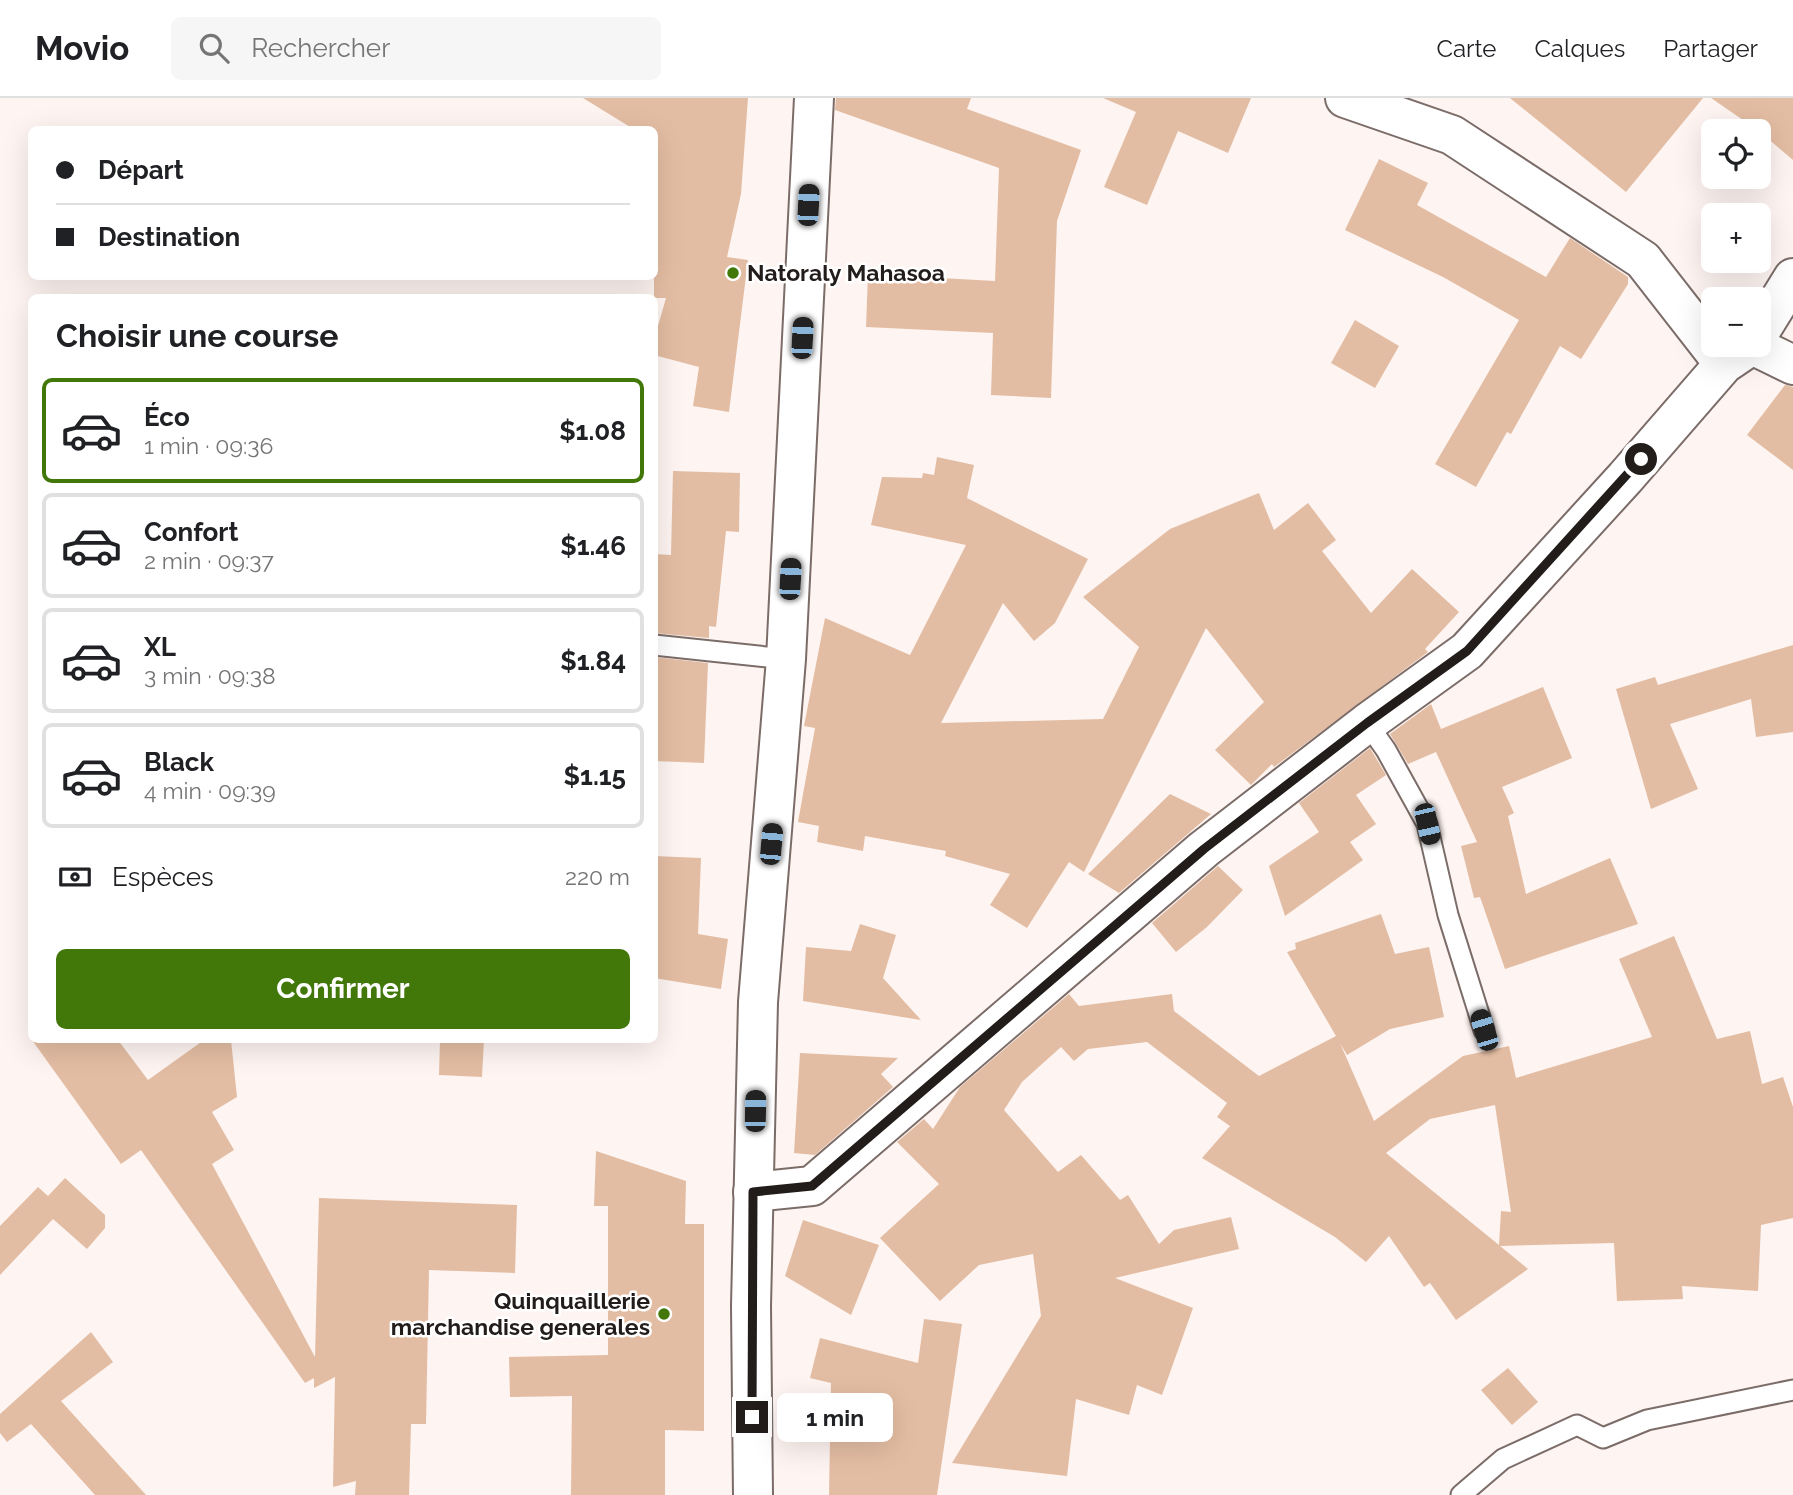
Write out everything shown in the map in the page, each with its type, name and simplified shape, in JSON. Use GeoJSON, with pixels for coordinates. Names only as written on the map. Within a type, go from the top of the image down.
{"type":"FeatureCollection","features":[{"type":"Feature","properties":{"kind":"street"},"geometry":{"type":"LineString","coordinates":[[753,1495],[753,1192],[758,1002],[786,659],[814,98]]}},
{"type":"Feature","properties":{"kind":"street"},"geometry":{"type":"LineString","coordinates":[[1345,98],[1452,135],[1643,260],[1701,313]]}},
{"type":"Feature","properties":{"kind":"street"},"geometry":{"type":"LineString","coordinates":[[1771,314],[1793,278]]}},
{"type":"Feature","properties":{"kind":"street"},"geometry":{"type":"LineString","coordinates":[[753,1192],[812,1186],[1204,849],[1367,723],[1467,651],[1736,357]]}},
{"type":"Feature","properties":{"kind":"street"},"geometry":{"type":"LineString","coordinates":[[1764,357],[1793,365]]}},
{"type":"Feature","properties":{"kind":"lane"},"geometry":{"type":"LineString","coordinates":[[658,645],[786,659]]}},
{"type":"Feature","properties":{"kind":"lane"},"geometry":{"type":"LineString","coordinates":[[1367,723],[1386,750],[1427,824],[1448,915],[1484,1030]]}},
{"type":"Feature","properties":{"kind":"lane"},"geometry":{"type":"LineString","coordinates":[[1461,1495],[1503,1459],[1577,1425],[1603,1438],[1647,1420],[1793,1390]]}},
{"type":"Feature","properties":{"kind":"building"},"geometry":{"type":"Polygon","coordinates":[[[583,98],[748,98],[741,194],[727,257],[748,260],[729,412],[693,406],[699,367],[658,356],[658,326],[666,298],[658,298],[658,294],[654,294],[654,280],[658,280],[658,126],[628,126],[583,98]]]}},
{"type":"Feature","properties":{"kind":"building"},"geometry":{"type":"Polygon","coordinates":[[[836,98],[971,98],[967,109],[1081,150],[1057,221],[1051,398],[991,395],[993,333],[866,327],[868,274],[995,281],[999,168],[835,110],[836,98]]]}},
{"type":"Feature","properties":{"kind":"building"},"geometry":{"type":"Polygon","coordinates":[[[1103,98],[1251,98],[1228,153],[1178,131],[1147,205],[1104,187],[1136,112],[1103,98]]]}},
{"type":"Feature","properties":{"kind":"building"},"geometry":{"type":"Polygon","coordinates":[[[1510,98],[1703,98],[1626,192],[1510,98]]]}},
{"type":"Feature","properties":{"kind":"building"},"geometry":{"type":"Polygon","coordinates":[[[1711,98],[1793,98],[1793,160],[1771,141],[1771,119],[1742,119],[1711,98]]]}},
{"type":"Feature","properties":{"kind":"building"},"geometry":{"type":"Polygon","coordinates":[[[1379,159],[1428,183],[1417,205],[1546,277],[1570,238],[1628,277],[1628,284],[1581,359],[1560,346],[1511,434],[1507,432],[1476,487],[1435,464],[1519,320],[1443,277],[1345,230],[1379,159]]]}},
{"type":"Feature","properties":{"kind":"building"},"geometry":{"type":"Polygon","coordinates":[[[1355,320],[1399,346],[1375,388],[1331,363],[1355,320]]]}},
{"type":"Feature","properties":{"kind":"building"},"geometry":{"type":"Polygon","coordinates":[[[1785,385],[1793,387],[1793,470],[1747,435],[1785,385]]]}},
{"type":"Feature","properties":{"kind":"building"},"geometry":{"type":"Polygon","coordinates":[[[937,457],[974,465],[967,498],[1088,559],[1055,623],[1034,641],[1003,603],[941,723],[1103,719],[1139,647],[1083,597],[1170,529],[1259,493],[1274,530],[1308,503],[1336,540],[1322,551],[1371,613],[1412,569],[1459,612],[1425,649],[1428,652],[1274,767],[1272,764],[1251,785],[1215,750],[1264,702],[1206,628],[1084,872],[1069,862],[1027,928],[990,905],[1010,874],[945,856],[946,851],[865,836],[863,851],[817,842],[819,826],[798,822],[815,728],[804,726],[825,618],[910,655],[966,545],[871,525],[882,477],[922,478],[923,473],[934,475],[937,457]]]}},
{"type":"Feature","properties":{"kind":"building"},"geometry":{"type":"Polygon","coordinates":[[[673,471],[740,473],[739,532],[726,531],[716,627],[709,626],[709,638],[658,633],[658,554],[671,555],[673,471]]]}},
{"type":"Feature","properties":{"kind":"building"},"geometry":{"type":"Polygon","coordinates":[[[1793,645],[1793,732],[1756,737],[1751,699],[1670,724],[1698,789],[1651,809],[1616,689],[1655,677],[1658,685],[1793,645]]]}},
{"type":"Feature","properties":{"kind":"building"},"geometry":{"type":"Polygon","coordinates":[[[658,657],[708,663],[704,763],[658,761],[658,657]]]}},
{"type":"Feature","properties":{"kind":"building"},"geometry":{"type":"Polygon","coordinates":[[[1543,687],[1572,758],[1502,787],[1514,813],[1508,816],[1526,894],[1610,858],[1638,924],[1505,969],[1480,897],[1474,898],[1461,846],[1477,842],[1436,752],[1408,764],[1390,734],[1431,704],[1441,729],[1543,687]]]}},
{"type":"Feature","properties":{"kind":"building"},"geometry":{"type":"Polygon","coordinates":[[[1370,748],[1386,775],[1356,795],[1376,824],[1350,842],[1363,860],[1285,916],[1269,866],[1319,832],[1299,803],[1370,748]]]}},
{"type":"Feature","properties":{"kind":"building"},"geometry":{"type":"Polygon","coordinates":[[[1170,794],[1211,814],[1119,893],[1088,874],[1170,794]]]}},
{"type":"Feature","properties":{"kind":"building"},"geometry":{"type":"Polygon","coordinates":[[[658,856],[701,858],[698,934],[728,939],[721,989],[658,979],[658,856]]]}},
{"type":"Feature","properties":{"kind":"building"},"geometry":{"type":"Polygon","coordinates":[[[1218,866],[1243,890],[1207,927],[1176,952],[1152,923],[1218,866]]]}},
{"type":"Feature","properties":{"kind":"building"},"geometry":{"type":"Polygon","coordinates":[[[1381,914],[1395,954],[1429,947],[1444,1017],[1390,1029],[1347,1055],[1340,1043],[1374,1121],[1463,1056],[1509,1046],[1516,1078],[1652,1037],[1619,959],[1674,936],[1717,1039],[1750,1031],[1762,1084],[1783,1077],[1793,1107],[1793,1218],[1761,1225],[1758,1291],[1682,1286],[1683,1299],[1617,1301],[1614,1243],[1500,1246],[1528,1269],[1456,1320],[1430,1283],[1424,1287],[1389,1236],[1366,1262],[1335,1237],[1202,1158],[1230,1126],[1217,1117],[1227,1103],[1147,1042],[1088,1049],[1074,1061],[1061,1047],[1022,1082],[1004,1110],[1058,1172],[1081,1155],[1120,1200],[1128,1195],[1159,1244],[1174,1230],[1231,1217],[1239,1249],[1115,1278],[1193,1308],[1162,1395],[1137,1385],[1129,1415],[1076,1399],[1067,1476],[952,1463],[1041,1316],[1033,1254],[979,1265],[940,1301],[880,1238],[939,1184],[897,1142],[924,1119],[933,1129],[960,1087],[1069,994],[1079,1006],[1172,994],[1174,1011],[1259,1076],[1336,1036],[1287,952],[1296,949],[1295,943],[1381,914]],[[1495,1105],[1430,1119],[1386,1153],[1499,1245],[1501,1211],[1511,1212],[1495,1105]]]}},
{"type":"Feature","properties":{"kind":"building"},"geometry":{"type":"Polygon","coordinates":[[[860,924],[896,935],[883,978],[921,1020],[803,1001],[806,947],[851,951],[860,924]]]}},
{"type":"Feature","properties":{"kind":"building"},"geometry":{"type":"Polygon","coordinates":[[[34,1043],[120,1043],[148,1080],[200,1043],[231,1043],[237,1097],[212,1112],[234,1150],[212,1164],[315,1357],[319,1198],[517,1205],[515,1273],[429,1270],[426,1424],[411,1424],[409,1495],[355,1495],[356,1481],[333,1487],[335,1377],[314,1388],[314,1378],[305,1383],[141,1150],[121,1164],[34,1043]]]}},
{"type":"Feature","properties":{"kind":"building"},"geometry":{"type":"Polygon","coordinates":[[[440,1043],[484,1043],[482,1077],[439,1075],[440,1043]]]}},
{"type":"Feature","properties":{"kind":"building"},"geometry":{"type":"Polygon","coordinates":[[[800,1053],[898,1058],[881,1074],[893,1087],[815,1155],[794,1153],[800,1053]]]}},
{"type":"Feature","properties":{"kind":"building"},"geometry":{"type":"Polygon","coordinates":[[[596,1151],[686,1181],[685,1224],[704,1224],[704,1431],[665,1430],[665,1495],[571,1495],[572,1396],[510,1397],[509,1357],[608,1355],[608,1206],[594,1206],[596,1151]]]}},
{"type":"Feature","properties":{"kind":"building"},"geometry":{"type":"Polygon","coordinates":[[[65,1178],[105,1215],[105,1228],[87,1249],[53,1219],[0,1275],[0,1226],[38,1187],[48,1196],[65,1178]]]}},
{"type":"Feature","properties":{"kind":"building"},"geometry":{"type":"Polygon","coordinates":[[[803,1220],[879,1245],[851,1315],[785,1276],[803,1220]]]}},
{"type":"Feature","properties":{"kind":"building"},"geometry":{"type":"Polygon","coordinates":[[[924,1319],[962,1324],[937,1495],[829,1495],[831,1383],[810,1378],[820,1338],[918,1363],[924,1319]]]}},
{"type":"Feature","properties":{"kind":"building"},"geometry":{"type":"Polygon","coordinates":[[[91,1332],[113,1362],[61,1401],[146,1495],[95,1495],[31,1424],[7,1442],[0,1433],[0,1414],[91,1332]]]}},
{"type":"Feature","properties":{"kind":"building"},"geometry":{"type":"Polygon","coordinates":[[[1508,1368],[1538,1402],[1512,1425],[1481,1390],[1508,1368]]]}},
{"type":"Feature","properties":{"kind":"place","name":"Natoraly Mahasoa"},"geometry":{"type":"Point","coordinates":[733,273]}},
{"type":"Feature","properties":{"kind":"place","name":"Quinquaillerie marchandise generales"},"geometry":{"type":"Point","coordinates":[664,1314]}},
{"type":"Feature","properties":{"kind":"route"},"geometry":{"type":"LineString","coordinates":[[752,1417],[753,1192],[812,1186],[883,1129],[1204,849],[1367,723],[1467,651],[1641,459]]}}]}
